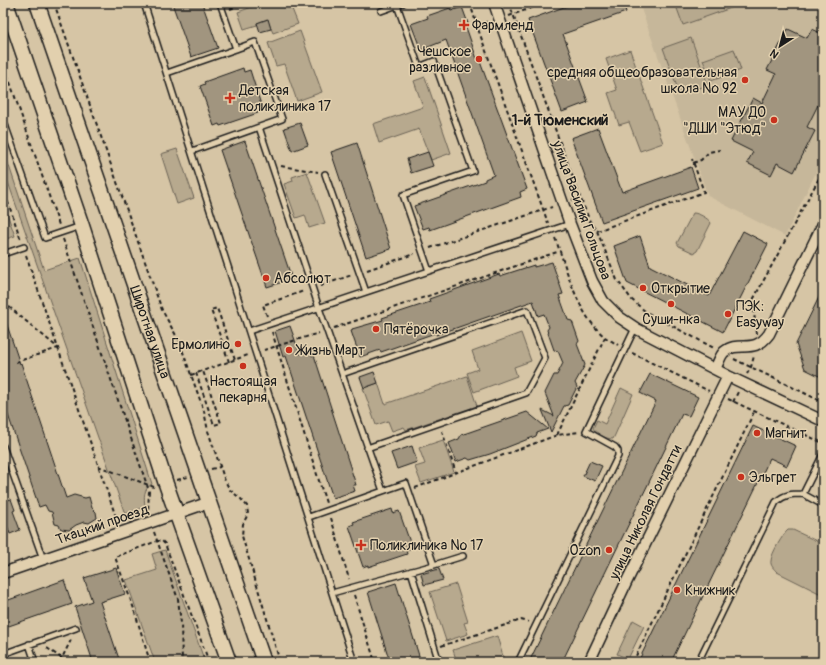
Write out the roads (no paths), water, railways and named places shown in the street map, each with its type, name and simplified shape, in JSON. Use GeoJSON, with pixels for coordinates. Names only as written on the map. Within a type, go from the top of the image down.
{"type":"FeatureCollection","features":[{"type":"Feature","properties":{"kind":"main road"},"geometry":{"type":"LineString","coordinates":[[6,3],[177,513],[229,662]]}},
{"type":"Feature","properties":{"kind":"main road","name":"Широтная улица"},"geometry":{"type":"LineString","coordinates":[[37,3],[264,662]]}},
{"type":"Feature","properties":{"kind":"street","name":"улица Василия Гольцова"},"geometry":{"type":"LineString","coordinates":[[494,3],[570,224],[597,291],[611,309],[635,328],[728,376],[823,422]]}},
{"type":"Feature","properties":{"kind":"street"},"geometry":{"type":"LineString","coordinates":[[716,369],[723,353],[734,348],[756,346],[769,334],[823,224]]}},
{"type":"Feature","properties":{"kind":"street","name":"улица Николая Гондатти"},"geometry":{"type":"LineString","coordinates":[[589,662],[626,580],[728,376]]}},
{"type":"Feature","properties":{"kind":"street","name":"Ткацкий проезд"},"geometry":{"type":"LineString","coordinates":[[3,573],[210,502]]}},
{"type":"Feature","properties":{"kind":"lane"},"geometry":{"type":"LineString","coordinates":[[144,3],[354,662]]}},
{"type":"Feature","properties":{"kind":"lane"},"geometry":{"type":"LineString","coordinates":[[220,3],[236,49]]}},
{"type":"Feature","properties":{"kind":"lane"},"geometry":{"type":"LineString","coordinates":[[381,11],[402,3]]}},
{"type":"Feature","properties":{"kind":"lane"},"geometry":{"type":"LineString","coordinates":[[397,5],[419,67],[434,61],[473,171],[403,195],[429,271]]}},
{"type":"Feature","properties":{"kind":"lane"},"geometry":{"type":"LineString","coordinates":[[167,72],[255,42],[282,119],[192,151]]}},
{"type":"Feature","properties":{"kind":"lane"},"geometry":{"type":"LineString","coordinates":[[3,119],[45,238],[82,226]]}},
{"type":"Feature","properties":{"kind":"lane"},"geometry":{"type":"LineString","coordinates":[[259,127],[319,308],[383,491]]}},
{"type":"Feature","properties":{"kind":"lane"},"geometry":{"type":"LineString","coordinates":[[325,174],[366,292]]}},
{"type":"Feature","properties":{"kind":"lane"},"geometry":{"type":"LineString","coordinates":[[249,331],[570,224]]}},
{"type":"Feature","properties":{"kind":"lane"},"geometry":{"type":"LineString","coordinates":[[3,254],[24,248]]}},
{"type":"Feature","properties":{"kind":"lane"},"geometry":{"type":"LineString","coordinates":[[342,374],[527,310],[544,358],[526,393],[367,448]]}},
{"type":"Feature","properties":{"kind":"lane"},"geometry":{"type":"LineString","coordinates":[[518,662],[618,456],[618,451],[615,447],[586,431],[635,328]]}},
{"type":"Feature","properties":{"kind":"lane"},"geometry":{"type":"LineString","coordinates":[[3,446],[43,559]]}},
{"type":"Feature","properties":{"kind":"lane"},"geometry":{"type":"LineString","coordinates":[[803,494],[823,454]]}},
{"type":"Feature","properties":{"kind":"lane"},"geometry":{"type":"LineString","coordinates":[[309,517],[406,483],[434,565]]}},
{"type":"Feature","properties":{"kind":"lane"},"geometry":{"type":"LineString","coordinates":[[698,662],[776,502],[782,496],[803,494],[823,505]]}},
{"type":"Feature","properties":{"kind":"lane"},"geometry":{"type":"LineString","coordinates":[[332,593],[463,556]]}},
{"type":"Feature","properties":{"kind":"lane"},"geometry":{"type":"LineString","coordinates":[[411,571],[439,662]]}},
{"type":"Feature","properties":{"kind":"lane"},"geometry":{"type":"LineString","coordinates":[[3,654],[76,628]]}},
{"type":"Feature","properties":{"kind":"lane"},"geometry":{"type":"LineString","coordinates":[[29,644],[35,662]]}},
{"type":"Feature","properties":{"kind":"place","name":"Фармленд"},"geometry":{"type":"Point","coordinates":[464,25]}},
{"type":"Feature","properties":{"kind":"place","name":"Чешское разливное"},"geometry":{"type":"Point","coordinates":[479,59]}},
{"type":"Feature","properties":{"kind":"place","name":"средняя общеобразовательная школа № 92"},"geometry":{"type":"Point","coordinates":[745,80]}},
{"type":"Feature","properties":{"kind":"place","name":"Детская поликлиника 17"},"geometry":{"type":"Point","coordinates":[230,98]}},
{"type":"Feature","properties":{"kind":"place","name":"МАУ ДО \"ДШИ \"Этюд\""},"geometry":{"type":"Point","coordinates":[774,120]}},
{"type":"Feature","properties":{"kind":"place","name":"Абсолют"},"geometry":{"type":"Point","coordinates":[266,278]}},
{"type":"Feature","properties":{"kind":"place","name":"Открытие"},"geometry":{"type":"Point","coordinates":[643,288]}},
{"type":"Feature","properties":{"kind":"place","name":"Суши-нка"},"geometry":{"type":"Point","coordinates":[671,304]}},
{"type":"Feature","properties":{"kind":"place","name":"ПЭК: Easyway"},"geometry":{"type":"Point","coordinates":[728,314]}},
{"type":"Feature","properties":{"kind":"place","name":"Пятёрочка"},"geometry":{"type":"Point","coordinates":[376,329]}},
{"type":"Feature","properties":{"kind":"place","name":"Ермолино"},"geometry":{"type":"Point","coordinates":[238,344]}},
{"type":"Feature","properties":{"kind":"place","name":"Жизнь Март"},"geometry":{"type":"Point","coordinates":[289,350]}},
{"type":"Feature","properties":{"kind":"place","name":"Настоящая пекарня"},"geometry":{"type":"Point","coordinates":[243,366]}},
{"type":"Feature","properties":{"kind":"place","name":"Магнит"},"geometry":{"type":"Point","coordinates":[757,433]}},
{"type":"Feature","properties":{"kind":"place","name":"Эльгрет"},"geometry":{"type":"Point","coordinates":[741,477]}},
{"type":"Feature","properties":{"kind":"place","name":"Поликлиника № 17"},"geometry":{"type":"Point","coordinates":[361,545]}},
{"type":"Feature","properties":{"kind":"place","name":"Ozon"},"geometry":{"type":"Point","coordinates":[609,550]}},
{"type":"Feature","properties":{"kind":"place","name":"Книжник"},"geometry":{"type":"Point","coordinates":[677,590]}},
{"type":"Feature","properties":{"kind":"district","name":"1-й Тюменский"},"geometry":{"type":"Point","coordinates":[560,120]}}]}
